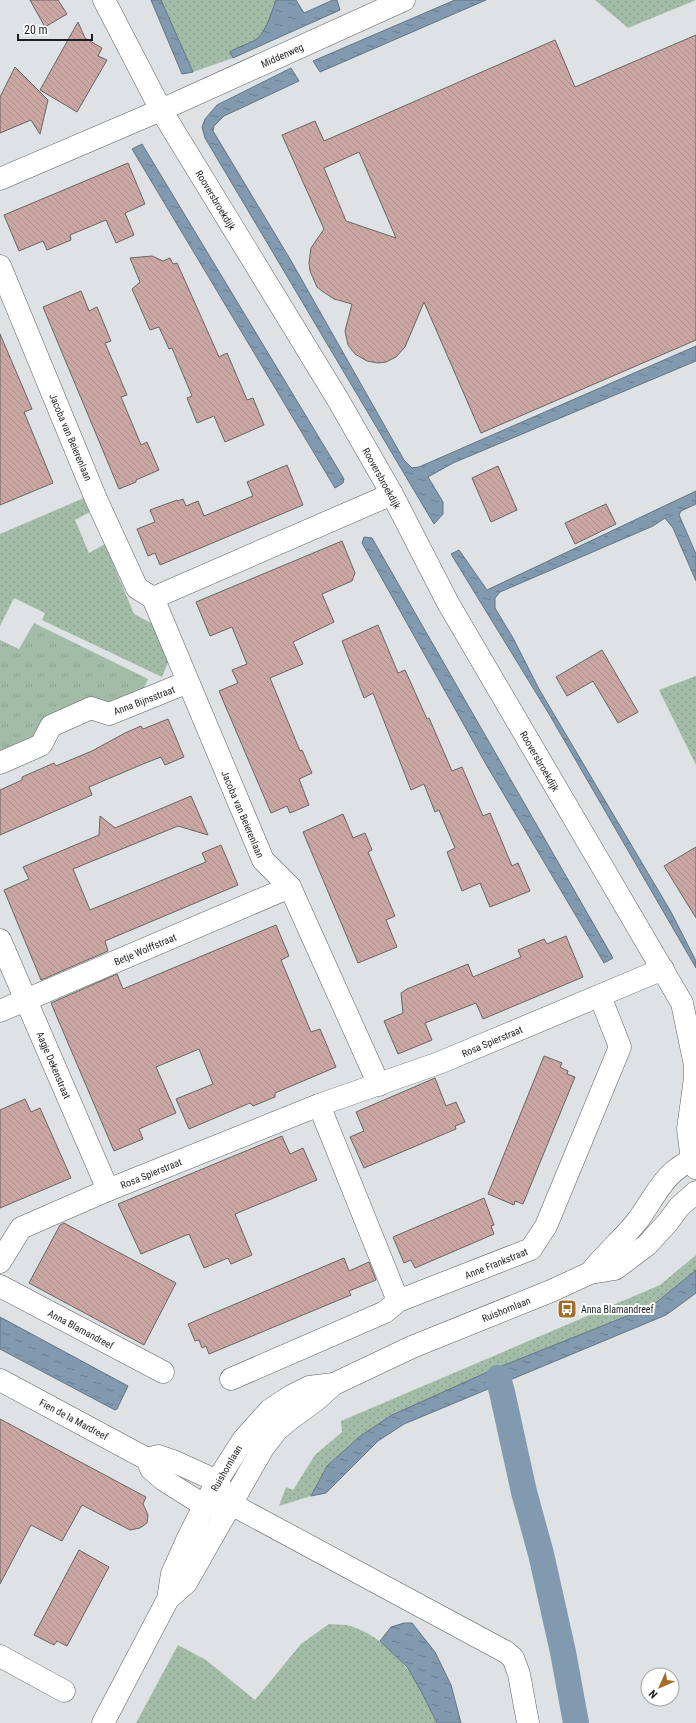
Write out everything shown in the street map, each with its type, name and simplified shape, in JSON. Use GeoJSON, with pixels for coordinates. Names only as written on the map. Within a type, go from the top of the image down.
{"type":"FeatureCollection","features":[{"type":"Feature","properties":{"kind":"street","name":"Rooversbroekdijk"},"geometry":{"type":"LineString","coordinates":[[104,0],[161,110],[332,391],[392,494],[448,603],[663,969],[689,1009],[695,1064],[695,1078],[688,1128],[695,1162]]}},
{"type":"Feature","properties":{"kind":"street","name":"Middenweg"},"geometry":{"type":"LineString","coordinates":[[161,110],[404,0]]}},
{"type":"Feature","properties":{"kind":"street"},"geometry":{"type":"LineString","coordinates":[[0,179],[161,110]]}},
{"type":"Feature","properties":{"kind":"street","name":"Jacoba van Beierenlaan"},"geometry":{"type":"LineString","coordinates":[[0,266],[96,499],[136,588],[153,598],[263,860],[290,887],[379,1085]]}},
{"type":"Feature","properties":{"kind":"street"},"geometry":{"type":"LineString","coordinates":[[153,598],[392,494]]}},
{"type":"Feature","properties":{"kind":"street","name":"Anna Bijnsstraat"},"geometry":{"type":"LineString","coordinates":[[0,763],[41,746],[50,726],[91,708],[109,714],[188,682]]}},
{"type":"Feature","properties":{"kind":"street","name":"Betje Wolffstraat"},"geometry":{"type":"LineString","coordinates":[[0,1011],[290,887]]}},
{"type":"Feature","properties":{"kind":"street","name":"Aagje Dekenstraat"},"geometry":{"type":"LineString","coordinates":[[0,940],[108,1190]]}},
{"type":"Feature","properties":{"kind":"street","name":"Rosa Spierstraat"},"geometry":{"type":"LineString","coordinates":[[0,1262],[21,1228],[108,1190],[319,1105],[439,1063],[663,969]]}},
{"type":"Feature","properties":{"kind":"street","name":"Anne Frankstraat"},"geometry":{"type":"LineString","coordinates":[[231,1379],[385,1312],[398,1302],[531,1249],[546,1226],[620,1047],[600,996]]}},
{"type":"Feature","properties":{"kind":"street"},"geometry":{"type":"LineString","coordinates":[[319,1105],[398,1302]]}},
{"type":"Feature","properties":{"kind":"street","name":"Ruishornlaan"},"geometry":{"type":"LineString","coordinates":[[590,1273],[603,1256],[638,1220],[665,1179],[678,1168],[695,1162]]}},
{"type":"Feature","properties":{"kind":"street","name":"Ruishornlaan"},"geometry":{"type":"LineString","coordinates":[[168,1599],[186,1583],[264,1448],[277,1430],[334,1384],[412,1347],[551,1291],[590,1273],[615,1269],[647,1244],[668,1222],[679,1207],[696,1192]]}},
{"type":"Feature","properties":{"kind":"street","name":"Anna Blamandreef"},"geometry":{"type":"LineString","coordinates":[[0,1286],[162,1372]]}},
{"type":"Feature","properties":{"kind":"street","name":"Fien de la Mardreef"},"geometry":{"type":"LineString","coordinates":[[0,1380],[147,1459],[151,1469],[164,1480],[205,1506]]}},
{"type":"Feature","properties":{"kind":"street","name":"Ruishornlaan"},"geometry":{"type":"LineString","coordinates":[[103,1723],[168,1599],[172,1574],[188,1538],[217,1481],[243,1440],[270,1410],[291,1396],[309,1387],[334,1384]]}},
{"type":"Feature","properties":{"kind":"street","name":"Fien de la Mardreef"},"geometry":{"type":"LineString","coordinates":[[147,1459],[159,1456],[185,1465],[217,1481]]}},
{"type":"Feature","properties":{"kind":"street"},"geometry":{"type":"LineString","coordinates":[[217,1481],[231,1504],[506,1652],[513,1658],[519,1674],[528,1723]]}},
{"type":"Feature","properties":{"kind":"street"},"geometry":{"type":"LineString","coordinates":[[205,1506],[231,1504]]}},
{"type":"Feature","properties":{"kind":"street"},"geometry":{"type":"LineString","coordinates":[[0,1656],[64,1691]]}},
{"type":"Feature","properties":{"kind":"green space"},"geometry":{"type":"Polygon","coordinates":[[[161,0],[292,0],[303,26],[233,58],[193,72],[161,0]]]}},
{"type":"Feature","properties":{"kind":"green space"},"geometry":{"type":"Polygon","coordinates":[[[595,0],[696,0],[628,28],[595,0]]]}},
{"type":"Feature","properties":{"kind":"green space"},"geometry":{"type":"Polygon","coordinates":[[[84,498],[90,512],[75,520],[89,553],[105,544],[134,614],[155,625],[169,660],[162,677],[42,620],[45,613],[14,598],[0,626],[0,534],[84,498]]]}},
{"type":"Feature","properties":{"kind":"green space"},"geometry":{"type":"Polygon","coordinates":[[[34,623],[148,679],[143,690],[0,751],[0,640],[19,649],[34,623]]]}},
{"type":"Feature","properties":{"kind":"green space"},"geometry":{"type":"Polygon","coordinates":[[[696,676],[696,765],[659,690],[696,676]]]}},
{"type":"Feature","properties":{"kind":"green space"},"geometry":{"type":"Polygon","coordinates":[[[696,1255],[696,1270],[652,1306],[492,1370],[359,1437],[327,1466],[311,1496],[279,1506],[286,1487],[293,1490],[315,1455],[342,1432],[341,1421],[660,1285],[696,1255]]]}},
{"type":"Feature","properties":{"kind":"green space"},"geometry":{"type":"Polygon","coordinates":[[[329,1624],[351,1626],[367,1633],[394,1653],[413,1678],[437,1723],[136,1723],[178,1645],[206,1660],[255,1700],[301,1644],[329,1624]]]}},
{"type":"Feature","properties":{"kind":"water"},"geometry":{"type":"Polygon","coordinates":[[[151,0],[161,0],[193,72],[182,74],[151,0]]]}},
{"type":"Feature","properties":{"kind":"water"},"geometry":{"type":"Polygon","coordinates":[[[276,0],[296,0],[304,13],[333,0],[337,0],[340,10],[233,58],[230,52],[256,40],[264,30],[276,0]]]}},
{"type":"Feature","properties":{"kind":"water"},"geometry":{"type":"Polygon","coordinates":[[[455,0],[486,0],[320,72],[313,61],[455,0]]]}},
{"type":"Feature","properties":{"kind":"water"},"geometry":{"type":"Polygon","coordinates":[[[291,68],[299,81],[224,116],[214,126],[213,131],[290,259],[404,460],[412,468],[419,467],[696,346],[696,361],[453,463],[428,477],[443,502],[443,514],[434,524],[205,138],[202,127],[205,119],[217,105],[291,68]]]}},
{"type":"Feature","properties":{"kind":"water"},"geometry":{"type":"Polygon","coordinates":[[[142,144],[344,479],[343,483],[335,488],[132,149],[142,144]]]}},
{"type":"Feature","properties":{"kind":"water"},"geometry":{"type":"Polygon","coordinates":[[[696,491],[696,504],[681,511],[679,515],[696,554],[696,581],[673,528],[665,518],[653,526],[500,592],[495,598],[495,608],[513,638],[539,689],[671,912],[696,961],[696,968],[549,714],[451,554],[459,550],[487,590],[696,491]]]}},
{"type":"Feature","properties":{"kind":"water"},"geometry":{"type":"Polygon","coordinates":[[[364,537],[372,538],[613,958],[604,963],[487,766],[362,543],[364,537]]]}},
{"type":"Feature","properties":{"kind":"water"},"geometry":{"type":"Polygon","coordinates":[[[696,1270],[696,1293],[666,1315],[404,1424],[378,1441],[326,1493],[311,1496],[327,1466],[359,1437],[392,1415],[492,1370],[652,1306],[696,1270]]]}},
{"type":"Feature","properties":{"kind":"water"},"geometry":{"type":"Polygon","coordinates":[[[0,1317],[128,1386],[117,1409],[115,1410],[0,1349],[0,1317]]]}},
{"type":"Feature","properties":{"kind":"water"},"geometry":{"type":"Polygon","coordinates":[[[404,1623],[412,1623],[435,1652],[451,1685],[461,1723],[437,1723],[407,1667],[380,1641],[391,1627],[404,1623]]]}},
{"type":"Feature","properties":{"kind":"building"},"geometry":{"type":"Polygon","coordinates":[[[30,0],[58,0],[67,14],[45,27],[30,0]]]}},
{"type":"Feature","properties":{"kind":"building"},"geometry":{"type":"Polygon","coordinates":[[[78,22],[85,38],[102,48],[98,56],[107,60],[77,112],[40,90],[78,22]]]}},
{"type":"Feature","properties":{"kind":"building"},"geometry":{"type":"Polygon","coordinates":[[[696,35],[696,340],[481,433],[424,302],[405,347],[396,357],[386,362],[378,363],[367,361],[355,354],[348,345],[345,331],[352,304],[334,299],[322,291],[317,287],[310,271],[309,263],[311,248],[324,229],[282,135],[315,121],[324,141],[555,40],[575,87],[696,35]],[[359,152],[324,168],[346,221],[396,238],[359,152]]]}},
{"type":"Feature","properties":{"kind":"building"},"geometry":{"type":"Polygon","coordinates":[[[15,67],[48,100],[40,134],[31,120],[0,133],[0,97],[15,67]]]}},
{"type":"Feature","properties":{"kind":"building"},"geometry":{"type":"Polygon","coordinates":[[[128,163],[145,204],[125,213],[134,235],[116,243],[106,220],[70,235],[71,240],[47,250],[43,241],[19,251],[4,215],[128,163]]]}},
{"type":"Feature","properties":{"kind":"building"},"geometry":{"type":"Polygon","coordinates":[[[152,256],[163,261],[170,258],[173,264],[177,263],[219,357],[227,353],[247,400],[253,398],[264,425],[225,442],[214,416],[197,423],[187,398],[192,396],[172,348],[169,349],[159,327],[150,330],[132,289],[140,282],[130,258],[152,256]]]}},
{"type":"Feature","properties":{"kind":"building"},"geometry":{"type":"Polygon","coordinates":[[[81,291],[89,311],[97,307],[111,341],[105,343],[127,395],[121,397],[141,445],[147,442],[159,470],[119,489],[43,307],[81,291]]]}},
{"type":"Feature","properties":{"kind":"building"},"geometry":{"type":"Polygon","coordinates":[[[0,334],[32,409],[24,412],[53,483],[0,505],[0,334]]]}},
{"type":"Feature","properties":{"kind":"building"},"geometry":{"type":"Polygon","coordinates":[[[287,465],[303,505],[160,565],[155,553],[148,556],[137,529],[155,522],[150,510],[183,499],[186,506],[198,501],[204,516],[253,496],[247,482],[287,465]]]}},
{"type":"Feature","properties":{"kind":"building"},"geometry":{"type":"Polygon","coordinates":[[[498,466],[517,510],[491,522],[472,478],[498,466]]]}},
{"type":"Feature","properties":{"kind":"building"},"geometry":{"type":"Polygon","coordinates":[[[606,504],[616,524],[575,544],[565,523],[606,504]]]}},
{"type":"Feature","properties":{"kind":"building"},"geometry":{"type":"Polygon","coordinates":[[[342,541],[355,573],[352,581],[322,594],[334,622],[293,642],[303,664],[270,678],[300,751],[302,750],[312,773],[299,779],[309,805],[290,813],[287,806],[271,813],[219,691],[238,683],[232,670],[247,664],[232,627],[210,636],[196,602],[342,541]]]}},
{"type":"Feature","properties":{"kind":"building"},"geometry":{"type":"Polygon","coordinates":[[[378,625],[398,673],[405,670],[427,719],[429,718],[452,771],[462,767],[483,816],[490,813],[512,866],[518,863],[530,891],[490,907],[480,883],[462,891],[447,852],[455,848],[439,810],[435,812],[424,784],[411,790],[373,693],[364,698],[342,641],[378,625]]]}},
{"type":"Feature","properties":{"kind":"building"},"geometry":{"type":"Polygon","coordinates":[[[602,650],[638,712],[618,723],[593,681],[567,696],[556,677],[602,650]]]}},
{"type":"Feature","properties":{"kind":"building"},"geometry":{"type":"Polygon","coordinates":[[[168,719],[184,757],[165,765],[161,757],[143,764],[89,787],[92,795],[0,835],[0,790],[22,780],[22,777],[54,763],[56,766],[92,751],[141,726],[143,729],[168,719]]]}},
{"type":"Feature","properties":{"kind":"building"},"geometry":{"type":"Polygon","coordinates":[[[191,796],[208,835],[178,826],[73,869],[90,910],[206,862],[202,853],[221,845],[238,885],[105,941],[108,951],[41,980],[4,890],[29,879],[23,867],[99,835],[100,816],[115,828],[191,796]]]}},
{"type":"Feature","properties":{"kind":"building"},"geometry":{"type":"Polygon","coordinates":[[[343,814],[353,838],[365,833],[372,850],[368,852],[395,916],[386,920],[397,947],[358,963],[303,832],[343,814]]]}},
{"type":"Feature","properties":{"kind":"building"},"geometry":{"type":"Polygon","coordinates":[[[696,847],[696,918],[664,866],[696,847]]]}},
{"type":"Feature","properties":{"kind":"building"},"geometry":{"type":"Polygon","coordinates":[[[276,925],[289,956],[281,960],[311,1032],[320,1029],[336,1067],[275,1093],[275,1097],[253,1106],[250,1103],[189,1129],[176,1099],[213,1084],[199,1049],[156,1067],[176,1113],[139,1129],[143,1139],[114,1151],[51,1003],[117,974],[123,989],[276,925]]]}},
{"type":"Feature","properties":{"kind":"building"},"geometry":{"type":"Polygon","coordinates":[[[566,936],[583,977],[483,1019],[476,1003],[425,1023],[432,1040],[398,1054],[384,1021],[403,1013],[401,993],[407,989],[468,964],[473,977],[521,957],[518,950],[544,939],[547,944],[566,936]]]}},
{"type":"Feature","properties":{"kind":"building"},"geometry":{"type":"Polygon","coordinates":[[[544,1056],[562,1063],[560,1067],[568,1071],[567,1074],[575,1077],[523,1204],[515,1201],[514,1205],[488,1194],[544,1056]]]}},
{"type":"Feature","properties":{"kind":"building"},"geometry":{"type":"Polygon","coordinates":[[[435,1078],[446,1106],[456,1102],[465,1122],[455,1126],[456,1129],[364,1168],[350,1137],[364,1131],[356,1112],[435,1078]]]}},
{"type":"Feature","properties":{"kind":"building"},"geometry":{"type":"Polygon","coordinates":[[[25,1099],[31,1112],[40,1108],[71,1178],[0,1208],[0,1110],[25,1099]]]}},
{"type":"Feature","properties":{"kind":"building"},"geometry":{"type":"Polygon","coordinates":[[[282,1136],[290,1154],[303,1148],[317,1180],[235,1214],[252,1255],[231,1264],[228,1258],[204,1268],[189,1234],[141,1254],[118,1204],[282,1136]]]}},
{"type":"Feature","properties":{"kind":"building"},"geometry":{"type":"Polygon","coordinates":[[[484,1198],[494,1225],[491,1226],[494,1234],[415,1268],[411,1260],[404,1263],[393,1237],[484,1198]]]}},
{"type":"Feature","properties":{"kind":"building"},"geometry":{"type":"Polygon","coordinates":[[[64,1223],[176,1283],[144,1345],[29,1283],[60,1225],[64,1223]]]}},
{"type":"Feature","properties":{"kind":"building"},"geometry":{"type":"Polygon","coordinates":[[[344,1258],[349,1271],[369,1262],[376,1280],[349,1291],[351,1295],[209,1354],[206,1346],[202,1348],[199,1340],[195,1341],[188,1324],[344,1258]]]}},
{"type":"Feature","properties":{"kind":"building"},"geometry":{"type":"Polygon","coordinates":[[[0,1419],[146,1497],[143,1504],[148,1515],[147,1523],[140,1528],[130,1530],[82,1505],[62,1541],[31,1525],[0,1584],[0,1419]]]}},
{"type":"Feature","properties":{"kind":"building"},"geometry":{"type":"Polygon","coordinates":[[[79,1550],[109,1567],[67,1646],[57,1641],[54,1645],[34,1635],[79,1550]]]}},
{"type":"Feature","properties":{"kind":"waterway"},"geometry":{"type":"LineString","coordinates":[[498,1378],[524,1492],[541,1554],[563,1652],[576,1723]]}},
{"type":"Feature","properties":{"kind":"place","name":"Anna Blamandreef"},"geometry":{"type":"Point","coordinates":[567,1309]}}]}
